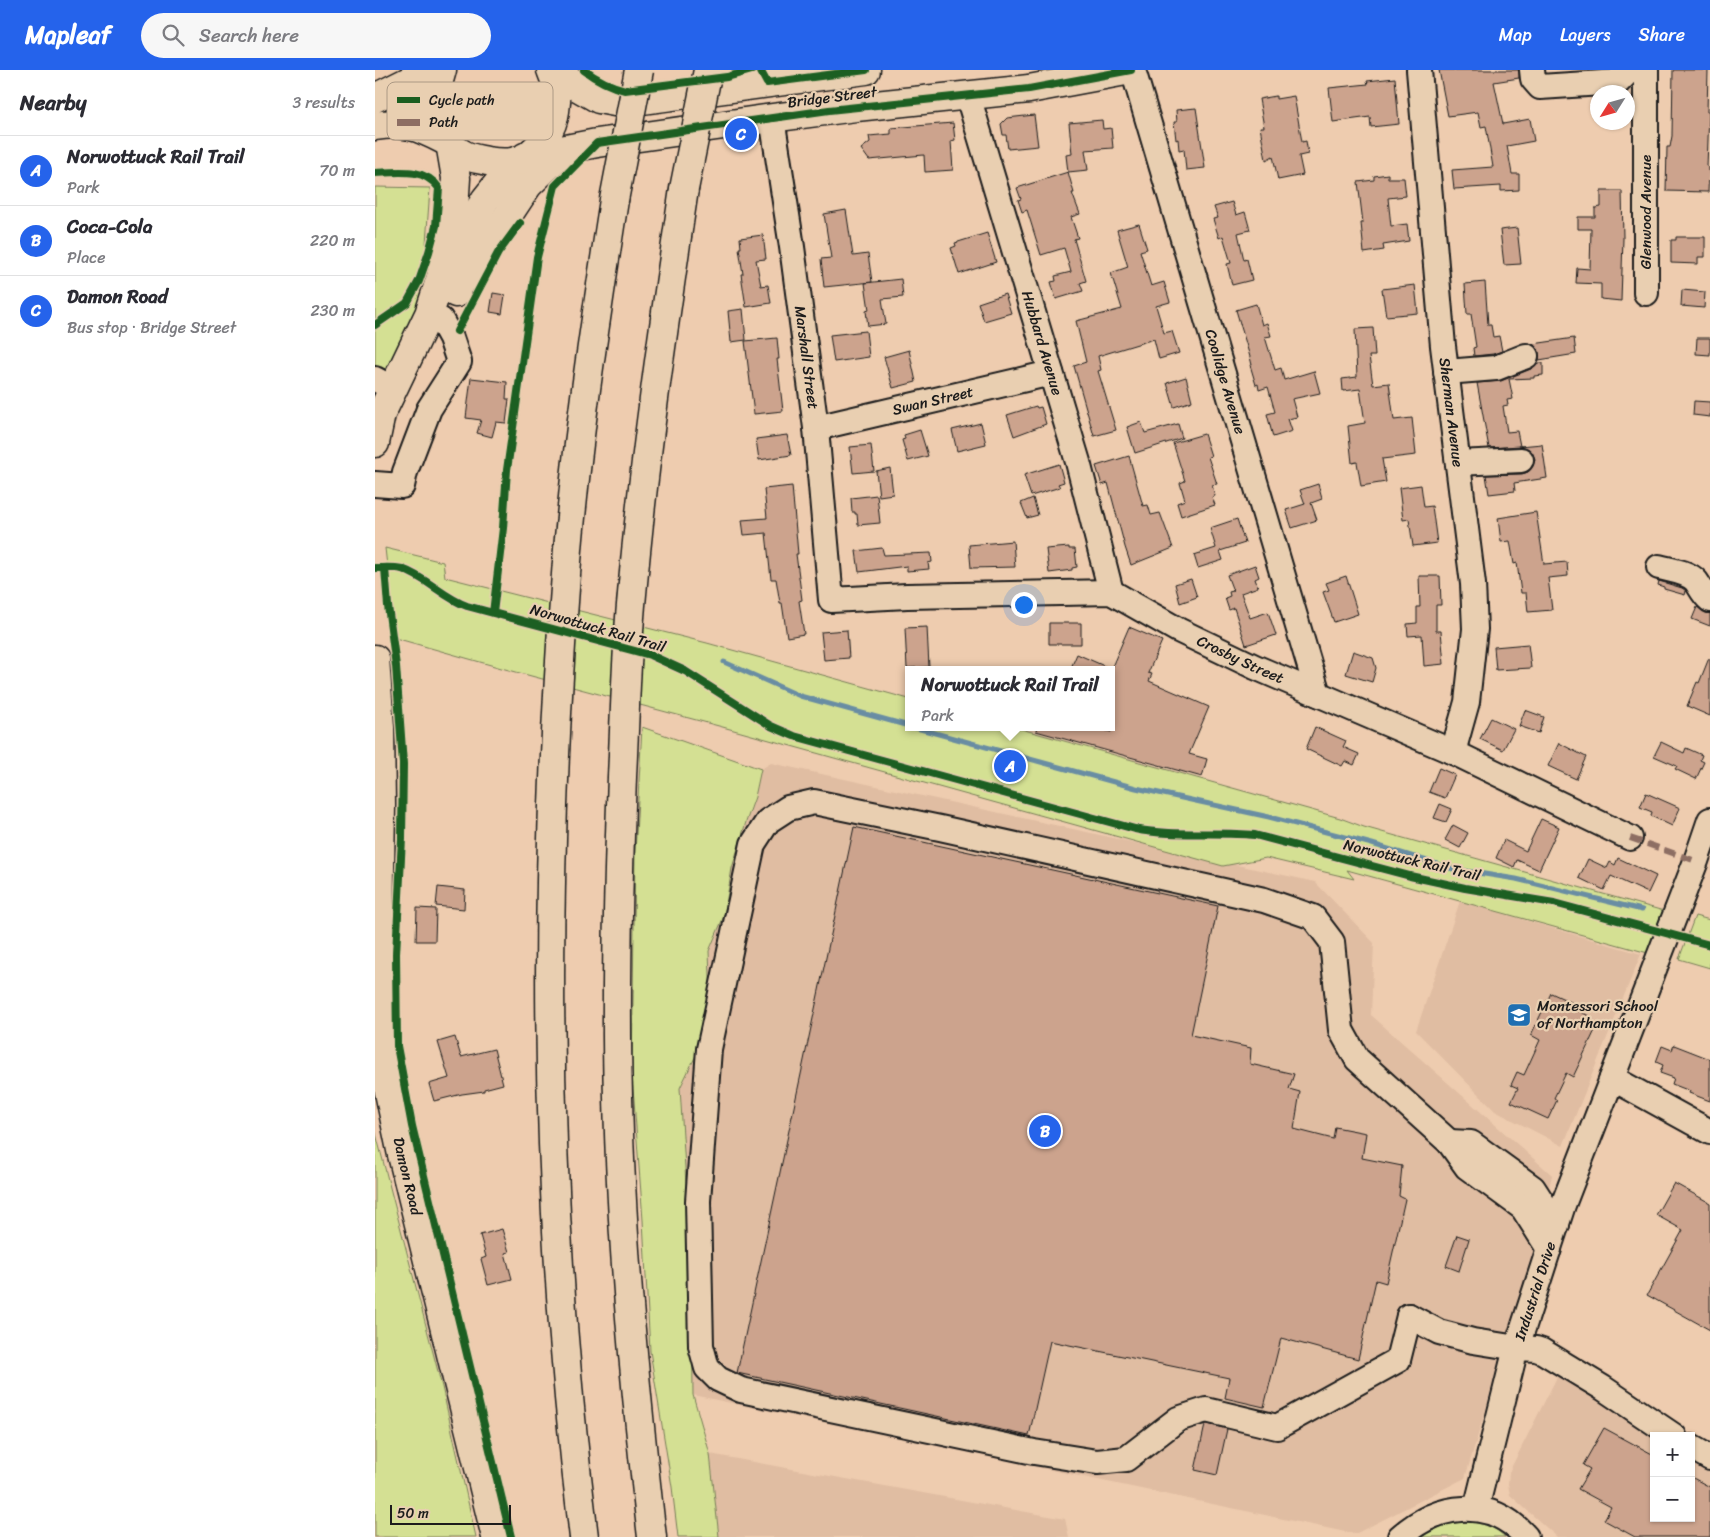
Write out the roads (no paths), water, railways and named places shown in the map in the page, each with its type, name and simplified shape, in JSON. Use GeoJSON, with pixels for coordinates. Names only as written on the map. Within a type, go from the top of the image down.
{"type":"FeatureCollection","features":[{"type":"Feature","properties":{"kind":"main road"},"geometry":{"type":"LineString","coordinates":[[407,82],[431,70]]}},
{"type":"Feature","properties":{"kind":"main road"},"geometry":{"type":"LineString","coordinates":[[551,70],[557,88],[553,122]]}},
{"type":"Feature","properties":{"kind":"main road","name":"Bridge Street"},"geometry":{"type":"LineString","coordinates":[[556,70],[578,87],[599,99],[620,103],[866,70]]}},
{"type":"Feature","properties":{"kind":"main road"},"geometry":{"type":"LineString","coordinates":[[584,1537],[573,1450],[558,1259],[552,1130],[549,930],[558,697],[565,585],[585,393],[614,200],[639,70]]}},
{"type":"Feature","properties":{"kind":"main road"},"geometry":{"type":"LineString","coordinates":[[652,1537],[632,1341],[618,1117],[618,912],[625,715],[631,598],[655,385],[684,189],[708,70]]}},
{"type":"Feature","properties":{"kind":"main road"},"geometry":{"type":"LineString","coordinates":[[829,110],[851,102],[864,92],[873,83],[879,70]]}},
{"type":"Feature","properties":{"kind":"main road","name":"Bridge Street"},"geometry":{"type":"LineString","coordinates":[[450,143],[461,154],[498,162],[597,143],[829,110],[1029,89],[1132,70]]}},
{"type":"Feature","properties":{"kind":"main road"},"geometry":{"type":"LineString","coordinates":[[375,98],[387,92]]}},
{"type":"Feature","properties":{"kind":"main road"},"geometry":{"type":"LineString","coordinates":[[444,140],[450,143]]}},
{"type":"Feature","properties":{"kind":"main road"},"geometry":{"type":"LineString","coordinates":[[375,443],[391,378],[429,314],[441,277],[453,225],[456,178],[448,140]]}},
{"type":"Feature","properties":{"kind":"main road"},"geometry":{"type":"LineString","coordinates":[[457,290],[478,212],[485,200],[521,159],[542,140]]}},
{"type":"Feature","properties":{"kind":"main road"},"geometry":{"type":"LineString","coordinates":[[391,378],[441,320],[457,290],[483,255],[528,185],[563,150]]}},
{"type":"Feature","properties":{"kind":"main road","name":"Damon Road"},"geometry":{"type":"LineString","coordinates":[[375,659],[380,728],[376,988],[388,1082],[393,1113],[496,1537]]}},
{"type":"Feature","properties":{"kind":"street","name":"Coolidge Avenue"},"geometry":{"type":"LineString","coordinates":[[1132,70],[1318,694]]}},
{"type":"Feature","properties":{"kind":"street","name":"Sherman Avenue"},"geometry":{"type":"LineString","coordinates":[[1419,70],[1446,372],[1473,584],[1475,630],[1467,702],[1453,752]]}},
{"type":"Feature","properties":{"kind":"street"},"geometry":{"type":"LineString","coordinates":[[1536,79],[1619,82],[1625,76],[1623,70]]}},
{"type":"Feature","properties":{"kind":"street","name":"Glenwood Avenue"},"geometry":{"type":"LineString","coordinates":[[1646,70],[1646,294]]}},
{"type":"Feature","properties":{"kind":"street","name":"Hubbard Avenue"},"geometry":{"type":"LineString","coordinates":[[968,96],[1078,462],[1111,592]]}},
{"type":"Feature","properties":{"kind":"street","name":"Marshall Street"},"geometry":{"type":"LineString","coordinates":[[773,118],[816,428],[831,600],[907,596],[1111,592]]}},
{"type":"Feature","properties":{"kind":"street"},"geometry":{"type":"LineString","coordinates":[[375,484],[402,486],[405,472],[429,409],[459,362],[451,338],[441,320]]}},
{"type":"Feature","properties":{"kind":"street"},"geometry":{"type":"LineString","coordinates":[[1446,372],[1496,368],[1526,356]]}},
{"type":"Feature","properties":{"kind":"street","name":"Swan Street"},"geometry":{"type":"LineString","coordinates":[[816,428],[1051,373]]}},
{"type":"Feature","properties":{"kind":"street"},"geometry":{"type":"LineString","coordinates":[[1458,463],[1521,460]]}},
{"type":"Feature","properties":{"kind":"street"},"geometry":{"type":"LineString","coordinates":[[1659,567],[1689,575],[1702,593],[1710,600]]}},
{"type":"Feature","properties":{"kind":"street","name":"Crosby Street"},"geometry":{"type":"LineString","coordinates":[[1111,592],[1178,630],[1255,667],[1453,752],[1630,838]]}},
{"type":"Feature","properties":{"kind":"street"},"geometry":{"type":"LineString","coordinates":[[1549,1249],[1505,1181],[1471,1143],[1449,1142],[1357,1059],[1341,1030],[1332,942],[1313,917],[1264,900],[940,828],[813,802],[788,808],[768,821],[753,844],[709,1049],[698,1200],[701,1346],[707,1368],[718,1380],[741,1390],[1034,1452],[1097,1462],[1126,1459],[1178,1419],[1206,1410],[1277,1427],[1398,1360],[1409,1316],[1442,1320],[1473,1328],[1517,1348],[1542,1351],[1603,1388],[1667,1432]]}},
{"type":"Feature","properties":{"kind":"street","name":"Industrial Drive"},"geometry":{"type":"LineString","coordinates":[[1475,1509],[1517,1348],[1557,1225],[1710,820]]}},
{"type":"Feature","properties":{"kind":"street"},"geometry":{"type":"LineString","coordinates":[[1612,1078],[1710,1132]]}},
{"type":"Feature","properties":{"kind":"street"},"geometry":{"type":"LineString","coordinates":[[1505,1181],[1533,1188],[1557,1225]]}},
{"type":"Feature","properties":{"kind":"street"},"geometry":{"type":"LineString","coordinates":[[1695,1449],[1710,1458]]}},
{"type":"Feature","properties":{"kind":"street"},"geometry":{"type":"LineString","coordinates":[[1400,1537],[1416,1525],[1441,1512],[1458,1509],[1475,1509],[1506,1520],[1526,1537]]}},
{"type":"Feature","properties":{"kind":"waterway"},"geometry":{"type":"LineString","coordinates":[[724,662],[800,696],[905,725]]}},
{"type":"Feature","properties":{"kind":"waterway"},"geometry":{"type":"LineString","coordinates":[[928,731],[1136,788],[1269,817],[1372,844],[1453,869],[1516,879],[1642,910]]}},
{"type":"Feature","properties":{"kind":"place","name":"Damon Road"},"geometry":{"type":"Point","coordinates":[741,134]}},
{"type":"Feature","properties":{"kind":"place","name":"Norwottuck Rail Trail"},"geometry":{"type":"Point","coordinates":[1010,766]}},
{"type":"Feature","properties":{"kind":"place","name":"Montessori School of Northampton"},"geometry":{"type":"Point","coordinates":[1519,1015]}},
{"type":"Feature","properties":{"kind":"place","name":"Coca-Cola"},"geometry":{"type":"Point","coordinates":[1045,1131]}}]}
